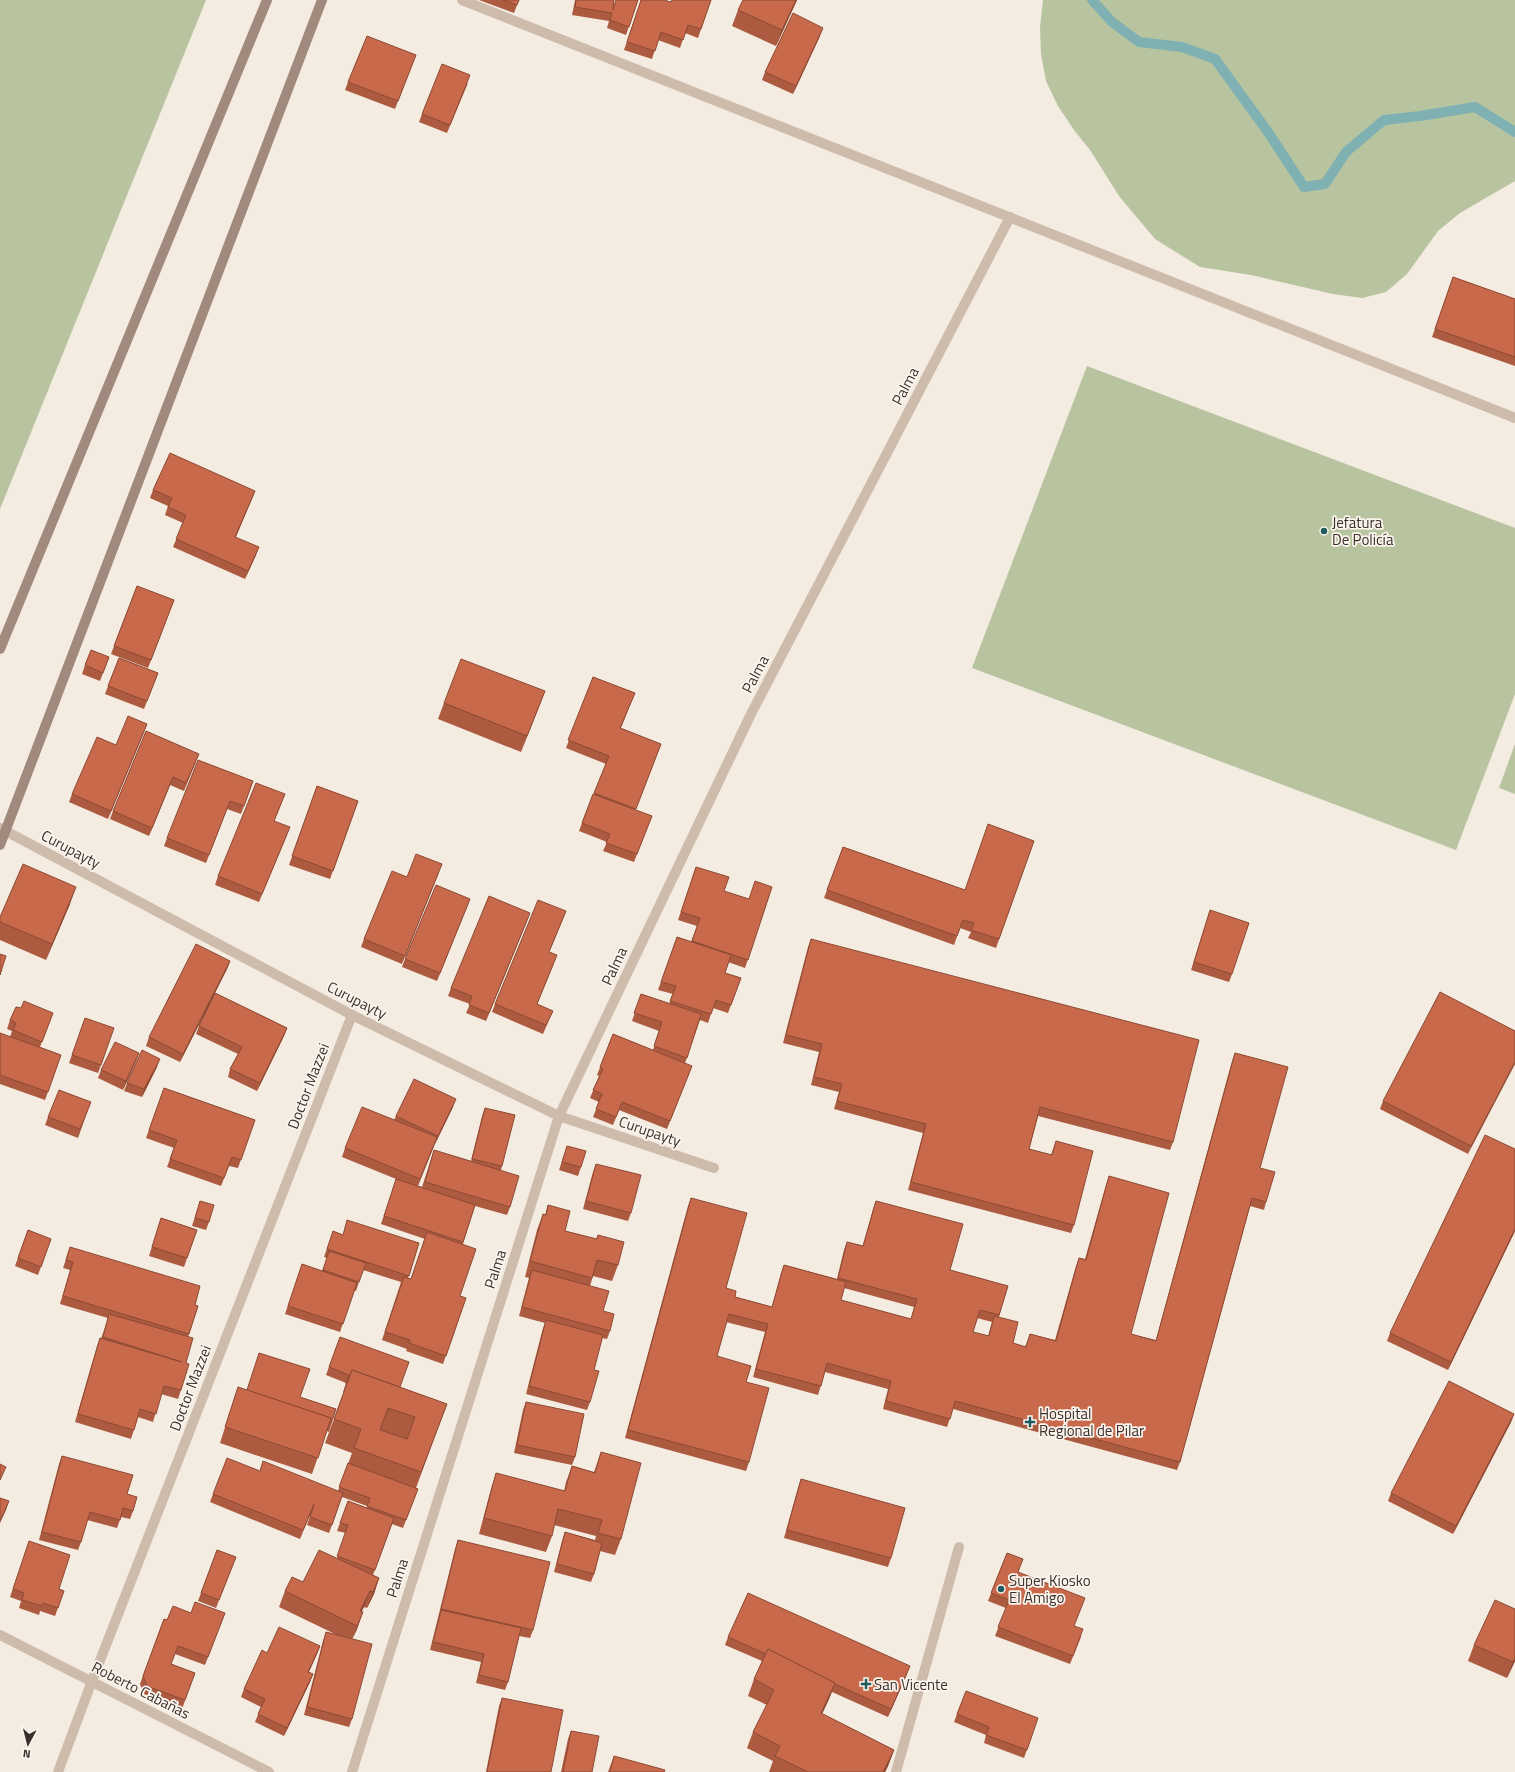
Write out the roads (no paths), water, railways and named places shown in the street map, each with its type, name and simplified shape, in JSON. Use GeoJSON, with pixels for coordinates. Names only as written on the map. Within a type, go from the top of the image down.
{"type":"FeatureCollection","features":[{"type":"Feature","properties":{"kind":"main road"},"geometry":{"type":"LineString","coordinates":[[0,649],[267,0]]}},
{"type":"Feature","properties":{"kind":"main road"},"geometry":{"type":"LineString","coordinates":[[0,845],[3,830],[322,0]]}},
{"type":"Feature","properties":{"kind":"street"},"geometry":{"type":"LineString","coordinates":[[462,0],[1515,418]]}},
{"type":"Feature","properties":{"kind":"street","name":"Palma"},"geometry":{"type":"LineString","coordinates":[[352,1772],[559,1116],[751,714],[1010,217]]}},
{"type":"Feature","properties":{"kind":"street","name":"Curupayty"},"geometry":{"type":"LineString","coordinates":[[3,830],[352,1015],[559,1116],[714,1168]]}},
{"type":"Feature","properties":{"kind":"street","name":"Doctor Mazzei"},"geometry":{"type":"LineString","coordinates":[[58,1772],[92,1681],[352,1015]]}},
{"type":"Feature","properties":{"kind":"street"},"geometry":{"type":"LineString","coordinates":[[896,1772],[959,1547]]}},
{"type":"Feature","properties":{"kind":"street","name":"Roberto Cabañas"},"geometry":{"type":"LineString","coordinates":[[0,1635],[269,1772]]}},
{"type":"Feature","properties":{"kind":"waterway"},"geometry":{"type":"LineString","coordinates":[[1092,0],[1112,22],[1139,42],[1182,47],[1215,59],[1268,132],[1304,187],[1325,184],[1346,152],[1384,120],[1475,107],[1515,132]]}},
{"type":"Feature","properties":{"kind":"place","name":"Jefatura De Policía"},"geometry":{"type":"Point","coordinates":[1324,531]}},
{"type":"Feature","properties":{"kind":"place","name":"Hospital Regional de Pilar"},"geometry":{"type":"Point","coordinates":[1030,1422]}},
{"type":"Feature","properties":{"kind":"place","name":"Super Kiosko El Amigo"},"geometry":{"type":"Point","coordinates":[1001,1589]}},
{"type":"Feature","properties":{"kind":"place","name":"San Vicente"},"geometry":{"type":"Point","coordinates":[866,1684]}}]}
